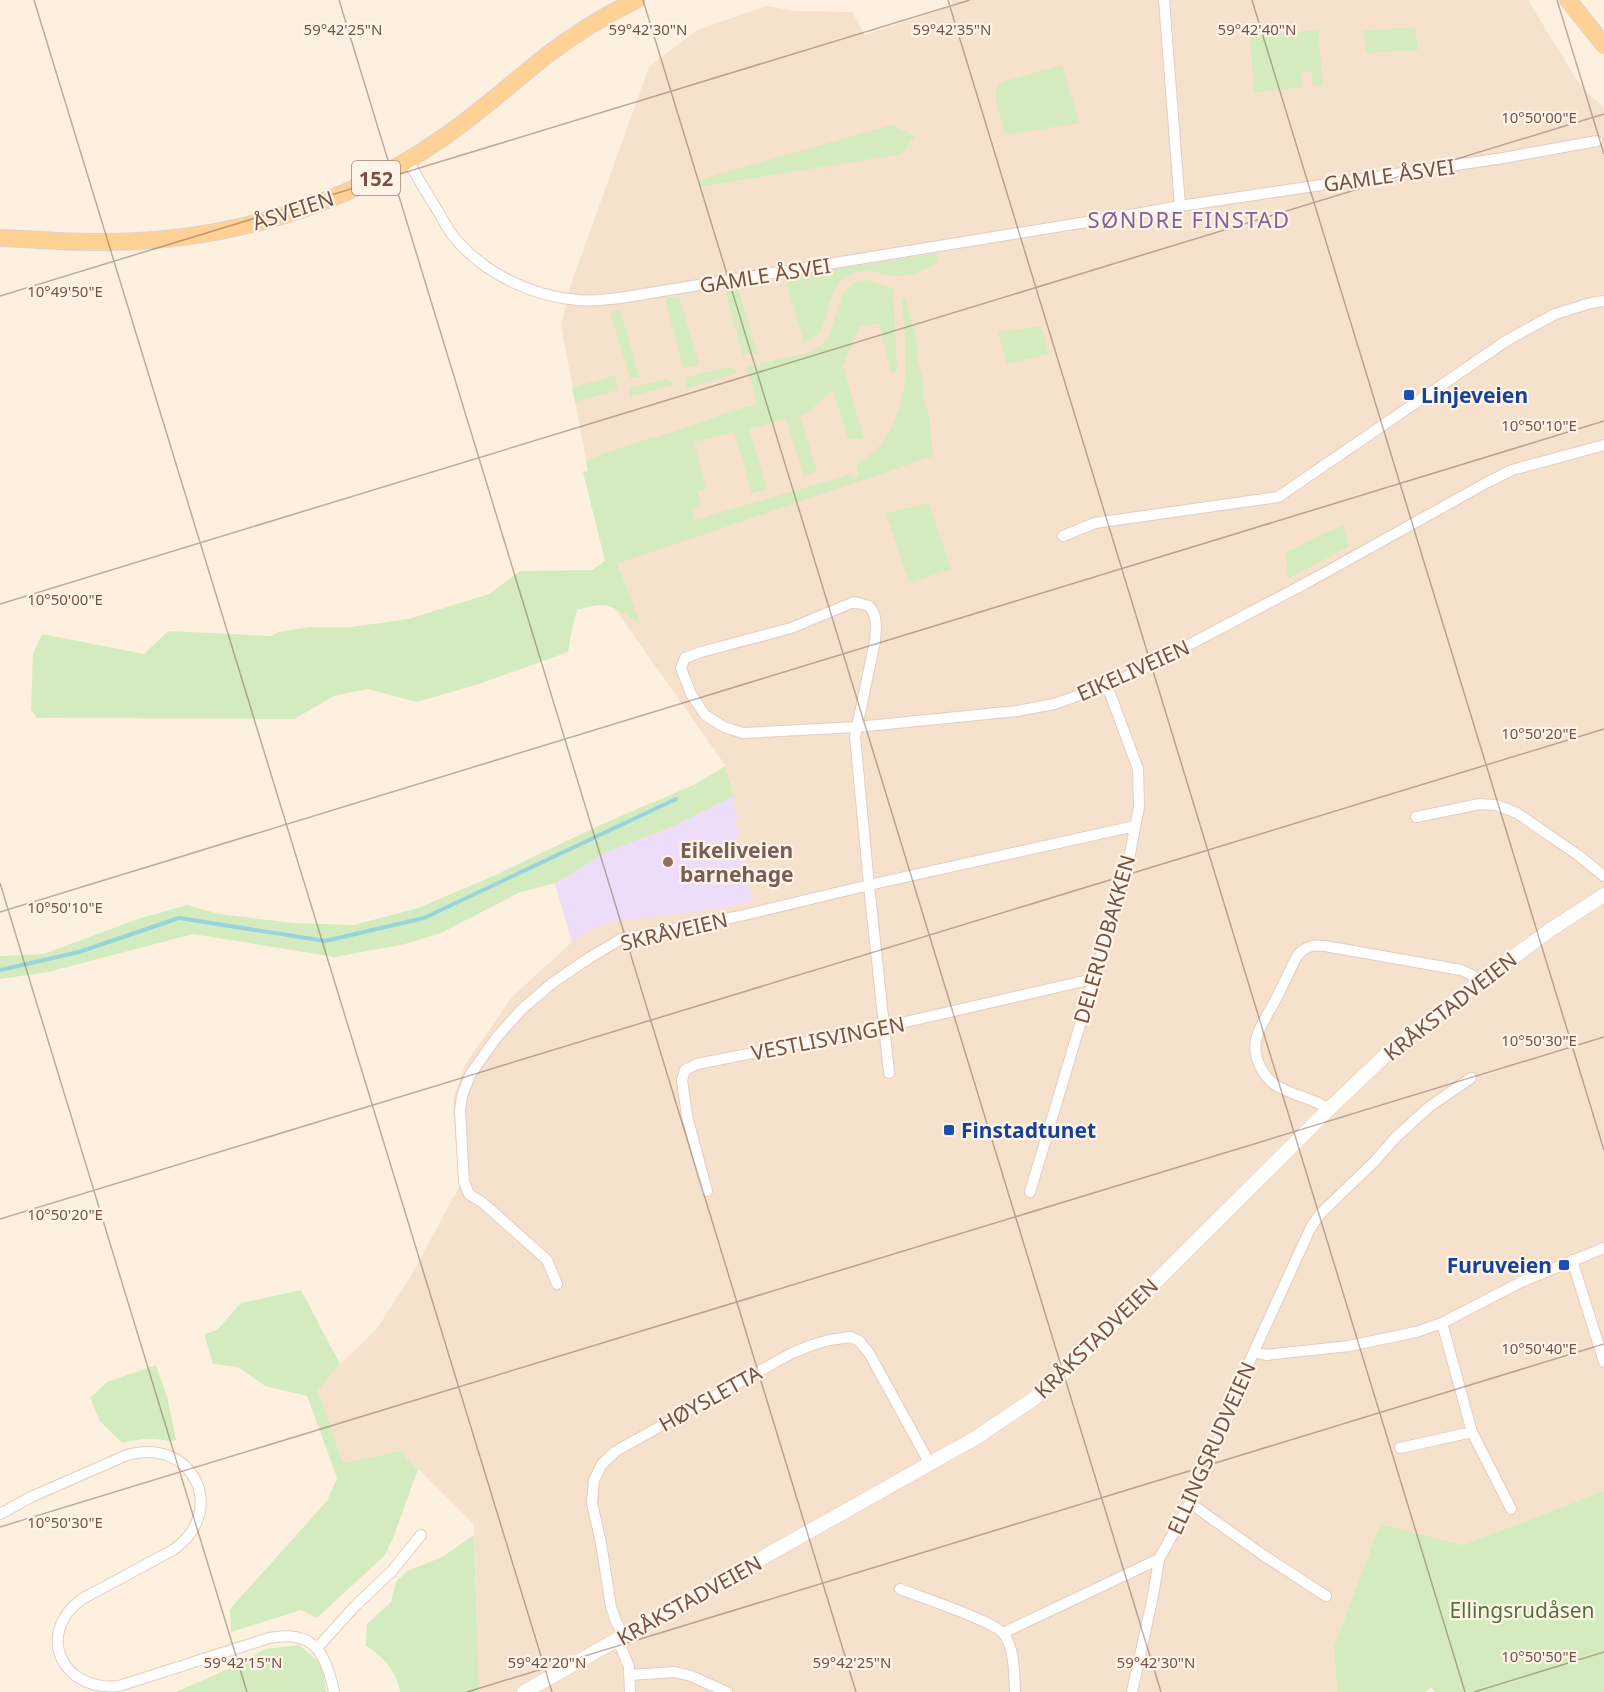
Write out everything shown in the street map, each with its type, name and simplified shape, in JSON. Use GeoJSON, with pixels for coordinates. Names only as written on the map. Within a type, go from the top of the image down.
{"type":"FeatureCollection","features":[{"type":"Feature","properties":{"kind":"main road","name":"ÅSVEIEN"},"geometry":{"type":"LineString","coordinates":[[0,238],[152,241],[225,231],[299,211],[334,198],[408,161],[460,126],[551,52],[594,23],[636,0]]}},
{"type":"Feature","properties":{"kind":"main road"},"geometry":{"type":"LineString","coordinates":[[1568,0],[1604,45]]}},
{"type":"Feature","properties":{"kind":"main road","name":"KRÅKSTADVEIEN"},"geometry":{"type":"LineString","coordinates":[[524,1692],[930,1464],[999,1424],[1032,1400],[1054,1382],[1329,1109],[1403,1040],[1550,930],[1604,895]]}},
{"type":"Feature","properties":{"kind":"street"},"geometry":{"type":"LineString","coordinates":[[1164,0],[1180,206]]}},
{"type":"Feature","properties":{"kind":"street","name":"GAMLE ÅSVEI"},"geometry":{"type":"LineString","coordinates":[[408,161],[452,235],[489,269],[520,286],[578,300],[624,297],[1180,206],[1503,158],[1597,141]]}},
{"type":"Feature","properties":{"kind":"street"},"geometry":{"type":"LineString","coordinates":[[1063,537],[1095,523],[1278,497],[1506,341],[1555,314],[1591,303],[1604,302]]}},
{"type":"Feature","properties":{"kind":"street","name":"EIKELIVEIEN"},"geometry":{"type":"LineString","coordinates":[[857,727],[876,627],[873,610],[863,603],[854,602],[791,628],[701,652],[685,658],[681,668],[691,694],[705,715],[724,728],[743,733],[857,727],[1017,711],[1054,704],[1106,686],[1215,631],[1486,483],[1521,468],[1604,445]]}},
{"type":"Feature","properties":{"kind":"street","name":"DELERUDBAKKEN"},"geometry":{"type":"LineString","coordinates":[[1030,1192],[1128,864],[1139,807],[1138,769],[1106,686]]}},
{"type":"Feature","properties":{"kind":"street"},"geometry":{"type":"LineString","coordinates":[[857,727],[855,737],[869,885],[890,1073]]}},
{"type":"Feature","properties":{"kind":"street"},"geometry":{"type":"LineString","coordinates":[[1416,817],[1480,804],[1504,807],[1517,813],[1578,855],[1604,876]]}},
{"type":"Feature","properties":{"kind":"street","name":"SKRÅVEIEN"},"geometry":{"type":"LineString","coordinates":[[557,1284],[547,1260],[483,1203],[469,1194],[464,1182],[460,1111],[462,1096],[470,1075],[496,1038],[520,1010],[550,984],[621,939],[740,916],[1135,826]]}},
{"type":"Feature","properties":{"kind":"street"},"geometry":{"type":"LineString","coordinates":[[1329,1109],[1314,1100],[1272,1083],[1260,1067],[1255,1052],[1255,1042],[1260,1028],[1296,958],[1303,950],[1313,945],[1325,946],[1444,967],[1467,972],[1479,983]]}},
{"type":"Feature","properties":{"kind":"street","name":"VESTLISVINGEN"},"geometry":{"type":"LineString","coordinates":[[707,1191],[687,1116],[682,1080],[685,1070],[697,1064],[884,1027],[1093,979]]}},
{"type":"Feature","properties":{"kind":"street"},"geometry":{"type":"LineString","coordinates":[[1255,1352],[1311,1227],[1321,1213],[1429,1107],[1471,1078]]}},
{"type":"Feature","properties":{"kind":"street","name":"ELLINGSRUDVEIEN"},"geometry":{"type":"LineString","coordinates":[[1132,1692],[1160,1559],[1190,1503],[1255,1352],[1266,1355],[1349,1346],[1416,1332],[1442,1323],[1523,1281],[1604,1248]]}},
{"type":"Feature","properties":{"kind":"street"},"geometry":{"type":"LineString","coordinates":[[1572,1260],[1604,1362]]}},
{"type":"Feature","properties":{"kind":"street"},"geometry":{"type":"LineString","coordinates":[[1442,1323],[1472,1432],[1511,1509]]}},
{"type":"Feature","properties":{"kind":"street","name":"HØYSLETTA"},"geometry":{"type":"LineString","coordinates":[[621,1638],[611,1607],[592,1503],[594,1480],[602,1464],[616,1451],[792,1353],[820,1342],[846,1337],[860,1341],[865,1347],[930,1464]]}},
{"type":"Feature","properties":{"kind":"street"},"geometry":{"type":"LineString","coordinates":[[1400,1448],[1472,1432]]}},
{"type":"Feature","properties":{"kind":"street"},"geometry":{"type":"LineString","coordinates":[[0,1514],[32,1497],[127,1455],[152,1451],[175,1458],[192,1473],[198,1486],[201,1498],[198,1523],[184,1543],[73,1606],[65,1615],[58,1636],[58,1648],[67,1669],[85,1683],[107,1688],[269,1638],[292,1636],[317,1648],[327,1664],[333,1692]]}},
{"type":"Feature","properties":{"kind":"street"},"geometry":{"type":"LineString","coordinates":[[1190,1503],[1263,1556],[1326,1596]]}},
{"type":"Feature","properties":{"kind":"street"},"geometry":{"type":"LineString","coordinates":[[317,1648],[356,1605],[392,1571],[421,1535]]}},
{"type":"Feature","properties":{"kind":"street"},"geometry":{"type":"LineString","coordinates":[[1003,1634],[1160,1559]]}},
{"type":"Feature","properties":{"kind":"street"},"geometry":{"type":"LineString","coordinates":[[900,1589],[993,1626],[1003,1634],[1012,1659],[1015,1692]]}},
{"type":"Feature","properties":{"kind":"street"},"geometry":{"type":"LineString","coordinates":[[621,1638],[627,1661],[630,1692]]}},
{"type":"Feature","properties":{"kind":"street"},"geometry":{"type":"LineString","coordinates":[[629,1675],[679,1672],[728,1692]]}},
{"type":"Feature","properties":{"kind":"shaded area"},"geometry":{"type":"Polygon","coordinates":[[[951,0],[1528,0],[1578,82],[1604,107],[1604,1491],[1463,1545],[1380,1524],[1334,1647],[1337,1692],[479,1692],[474,1524],[400,1451],[343,1463],[318,1391],[340,1364],[376,1330],[411,1276],[459,1187],[453,1099],[465,1065],[512,997],[572,942],[555,883],[734,796],[725,765],[613,606],[561,325],[571,284],[649,67],[697,30],[767,6],[796,11],[852,12],[865,35],[953,6],[951,0]]]}},
{"type":"Feature","properties":{"kind":"shaded area","name":"Eikeliveien barnehage"},"geometry":{"type":"Polygon","coordinates":[[[734,796],[736,801],[733,804],[739,819],[734,822],[740,835],[735,837],[743,854],[753,901],[717,909],[609,922],[590,930],[572,942],[555,883],[603,853],[670,828],[734,796]]]}},
{"type":"Feature","properties":{"kind":"green space"},"geometry":{"type":"Polygon","coordinates":[[[1415,27],[1418,50],[1366,53],[1363,31],[1415,27]]]}},
{"type":"Feature","properties":{"kind":"green space"},"geometry":{"type":"Polygon","coordinates":[[[1318,30],[1323,86],[1313,86],[1311,72],[1301,72],[1303,87],[1254,93],[1250,36],[1318,30]]]}},
{"type":"Feature","properties":{"kind":"green space"},"geometry":{"type":"Polygon","coordinates":[[[1062,65],[1079,123],[1005,135],[996,102],[996,89],[1002,82],[1062,65]]]}},
{"type":"Feature","properties":{"kind":"green space"},"geometry":{"type":"Polygon","coordinates":[[[892,125],[915,136],[901,154],[699,187],[698,180],[892,125]]]}},
{"type":"Feature","properties":{"kind":"green space"},"geometry":{"type":"Polygon","coordinates":[[[933,254],[938,257],[938,261],[909,275],[893,276],[859,271],[845,277],[831,297],[820,331],[804,343],[785,277],[933,254]]]}},
{"type":"Feature","properties":{"kind":"green space"},"geometry":{"type":"Polygon","coordinates":[[[867,280],[893,288],[897,371],[891,372],[879,323],[859,327],[843,366],[864,439],[848,439],[833,390],[806,414],[800,416],[817,471],[804,476],[786,419],[749,429],[767,489],[752,493],[734,432],[694,442],[706,489],[698,492],[701,506],[692,510],[695,520],[851,474],[852,477],[859,475],[857,465],[884,440],[900,407],[906,354],[902,299],[906,299],[917,343],[917,360],[929,416],[933,456],[617,564],[641,625],[618,610],[605,605],[577,610],[568,652],[479,684],[417,702],[367,689],[334,696],[294,719],[37,718],[31,710],[33,653],[42,634],[144,654],[168,631],[271,636],[279,632],[308,627],[351,627],[408,619],[489,594],[520,571],[592,570],[605,561],[583,472],[588,471],[586,462],[621,447],[757,404],[747,367],[812,352],[828,339],[842,295],[852,284],[867,280]]]}},
{"type":"Feature","properties":{"kind":"green space"},"geometry":{"type":"Polygon","coordinates":[[[737,284],[757,353],[743,355],[724,286],[737,284]]]}},
{"type":"Feature","properties":{"kind":"green space"},"geometry":{"type":"Polygon","coordinates":[[[679,296],[699,365],[683,368],[665,299],[679,296]]]}},
{"type":"Feature","properties":{"kind":"green space"},"geometry":{"type":"Polygon","coordinates":[[[620,310],[639,377],[630,378],[610,311],[620,310]]]}},
{"type":"Feature","properties":{"kind":"green space"},"geometry":{"type":"Polygon","coordinates":[[[1041,326],[1049,354],[1007,364],[998,332],[1041,326]]]}},
{"type":"Feature","properties":{"kind":"green space"},"geometry":{"type":"Polygon","coordinates":[[[732,367],[738,373],[687,388],[686,378],[732,367]]]}},
{"type":"Feature","properties":{"kind":"green space"},"geometry":{"type":"Polygon","coordinates":[[[616,375],[617,390],[575,402],[572,388],[616,375]]]}},
{"type":"Feature","properties":{"kind":"green space"},"geometry":{"type":"Polygon","coordinates":[[[666,379],[675,384],[629,397],[630,388],[666,379]]]}},
{"type":"Feature","properties":{"kind":"green space"},"geometry":{"type":"Polygon","coordinates":[[[929,503],[951,569],[909,583],[886,513],[929,503]]]}},
{"type":"Feature","properties":{"kind":"green space"},"geometry":{"type":"Polygon","coordinates":[[[1343,525],[1349,546],[1288,579],[1286,552],[1343,525]]]}},
{"type":"Feature","properties":{"kind":"green space"},"geometry":{"type":"Polygon","coordinates":[[[725,766],[734,796],[670,828],[603,853],[555,883],[518,893],[441,933],[405,944],[335,957],[193,934],[48,972],[0,979],[0,956],[43,954],[141,918],[187,905],[219,914],[293,923],[354,925],[418,908],[698,783],[725,766]]]}},
{"type":"Feature","properties":{"kind":"green space"},"geometry":{"type":"Polygon","coordinates":[[[301,1290],[340,1364],[318,1391],[343,1463],[400,1451],[418,1469],[385,1555],[317,1618],[301,1610],[231,1632],[230,1609],[327,1501],[337,1478],[307,1396],[265,1386],[238,1367],[213,1364],[204,1334],[217,1330],[241,1303],[301,1290]]]}},
{"type":"Feature","properties":{"kind":"green space"},"geometry":{"type":"Polygon","coordinates":[[[156,1365],[167,1396],[176,1440],[148,1439],[122,1443],[99,1420],[90,1398],[107,1382],[156,1365]]]}},
{"type":"Feature","properties":{"kind":"green space","name":"Ellingsrudåsen"},"geometry":{"type":"Polygon","coordinates":[[[1604,1491],[1604,1692],[1435,1692],[1431,1687],[1426,1692],[1337,1692],[1334,1647],[1380,1524],[1463,1545],[1604,1491]]]}},
{"type":"Feature","properties":{"kind":"green space"},"geometry":{"type":"Polygon","coordinates":[[[474,1535],[479,1692],[400,1692],[396,1678],[388,1665],[366,1646],[367,1624],[391,1602],[396,1582],[407,1571],[442,1557],[474,1535]]]}},
{"type":"Feature","properties":{"kind":"green space"},"geometry":{"type":"Polygon","coordinates":[[[299,1645],[322,1664],[326,1692],[176,1692],[241,1663],[265,1649],[299,1645]]]}},
{"type":"Feature","properties":{"kind":"waterway"},"geometry":{"type":"LineString","coordinates":[[0,970],[79,952],[179,918],[325,941],[424,918],[676,799]]}},
{"type":"Feature","properties":{"kind":"place","name":"Linjeveien"},"geometry":{"type":"Point","coordinates":[1409,395]}},
{"type":"Feature","properties":{"kind":"place","name":"Eikeliveien barnehage"},"geometry":{"type":"Point","coordinates":[668,862]}},
{"type":"Feature","properties":{"kind":"place","name":"Finstadtunet"},"geometry":{"type":"Point","coordinates":[949,1130]}},
{"type":"Feature","properties":{"kind":"place","name":"Furuveien"},"geometry":{"type":"Point","coordinates":[1564,1265]}},
{"type":"Feature","properties":{"kind":"district","name":"SØNDRE FINSTAD"},"geometry":{"type":"Point","coordinates":[1189,219]}}]}
